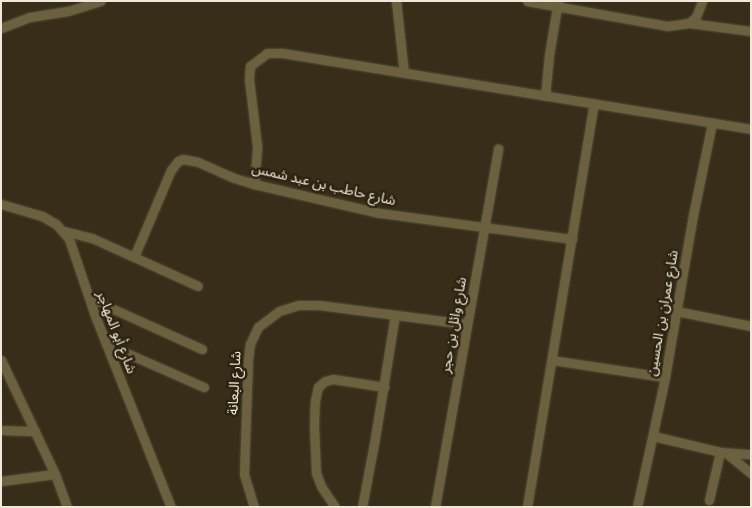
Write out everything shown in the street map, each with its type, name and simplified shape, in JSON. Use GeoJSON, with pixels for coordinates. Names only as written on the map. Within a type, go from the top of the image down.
{"type":"FeatureCollection","features":[{"type":"Feature","properties":{"kind":"street"},"geometry":{"type":"LineString","coordinates":[[1,28],[30,17],[68,11],[101,1]]}},
{"type":"Feature","properties":{"kind":"street"},"geometry":{"type":"LineString","coordinates":[[396,1],[404,73]]}},
{"type":"Feature","properties":{"kind":"street"},"geometry":{"type":"LineString","coordinates":[[527,1],[558,4],[667,26],[689,23],[751,31]]}},
{"type":"Feature","properties":{"kind":"street"},"geometry":{"type":"LineString","coordinates":[[689,23],[696,17],[702,1]]}},
{"type":"Feature","properties":{"kind":"street"},"geometry":{"type":"LineString","coordinates":[[545,96],[549,55],[558,4]]}},
{"type":"Feature","properties":{"kind":"street"},"geometry":{"type":"LineString","coordinates":[[254,184],[257,146],[249,79],[250,66],[255,60],[267,53],[751,129]]}},
{"type":"Feature","properties":{"kind":"street"},"geometry":{"type":"LineString","coordinates":[[527,507],[594,104]]}},
{"type":"Feature","properties":{"kind":"street","name":"شارع عمران بن الحسين"},"geometry":{"type":"LineString","coordinates":[[637,507],[665,377],[692,215],[712,123]]}},
{"type":"Feature","properties":{"kind":"street","name":"شارع وائل بن حجر"},"geometry":{"type":"LineString","coordinates":[[434,507],[498,149]]}},
{"type":"Feature","properties":{"kind":"street","name":"شارع حاطب بن عبد شمس"},"geometry":{"type":"LineString","coordinates":[[134,257],[171,170],[178,161],[198,162],[234,178],[254,184],[380,213],[572,239]]}},
{"type":"Feature","properties":{"kind":"street"},"geometry":{"type":"LineString","coordinates":[[1,204],[42,216],[64,231],[92,238],[198,286]]}},
{"type":"Feature","properties":{"kind":"street","name":"شارع أبو المهاجر"},"geometry":{"type":"LineString","coordinates":[[64,231],[72,246],[106,344],[171,507]]}},
{"type":"Feature","properties":{"kind":"street"},"geometry":{"type":"LineString","coordinates":[[89,298],[202,349]]}},
{"type":"Feature","properties":{"kind":"street","name":"شارع البعانة"},"geometry":{"type":"LineString","coordinates":[[254,507],[244,474],[248,360],[250,344],[258,327],[279,311],[299,305],[319,305],[466,324]]}},
{"type":"Feature","properties":{"kind":"street"},"geometry":{"type":"LineString","coordinates":[[676,311],[751,326]]}},
{"type":"Feature","properties":{"kind":"street"},"geometry":{"type":"LineString","coordinates":[[352,507],[362,504],[384,387],[395,315]]}},
{"type":"Feature","properties":{"kind":"street"},"geometry":{"type":"LineString","coordinates":[[106,344],[204,387]]}},
{"type":"Feature","properties":{"kind":"street"},"geometry":{"type":"LineString","coordinates":[[1,360],[55,474],[67,507]]}},
{"type":"Feature","properties":{"kind":"street"},"geometry":{"type":"LineString","coordinates":[[552,360],[665,377]]}},
{"type":"Feature","properties":{"kind":"street"},"geometry":{"type":"LineString","coordinates":[[335,507],[321,486],[316,473],[314,425],[315,401],[318,387],[325,381],[333,379],[384,387]]}},
{"type":"Feature","properties":{"kind":"street"},"geometry":{"type":"LineString","coordinates":[[1,430],[35,431]]}},
{"type":"Feature","properties":{"kind":"street"},"geometry":{"type":"LineString","coordinates":[[653,436],[723,453],[751,454]]}},
{"type":"Feature","properties":{"kind":"street"},"geometry":{"type":"LineString","coordinates":[[723,453],[751,473]]}},
{"type":"Feature","properties":{"kind":"street"},"geometry":{"type":"LineString","coordinates":[[709,500],[723,453]]}},
{"type":"Feature","properties":{"kind":"street"},"geometry":{"type":"LineString","coordinates":[[1,481],[55,474]]}}]}
